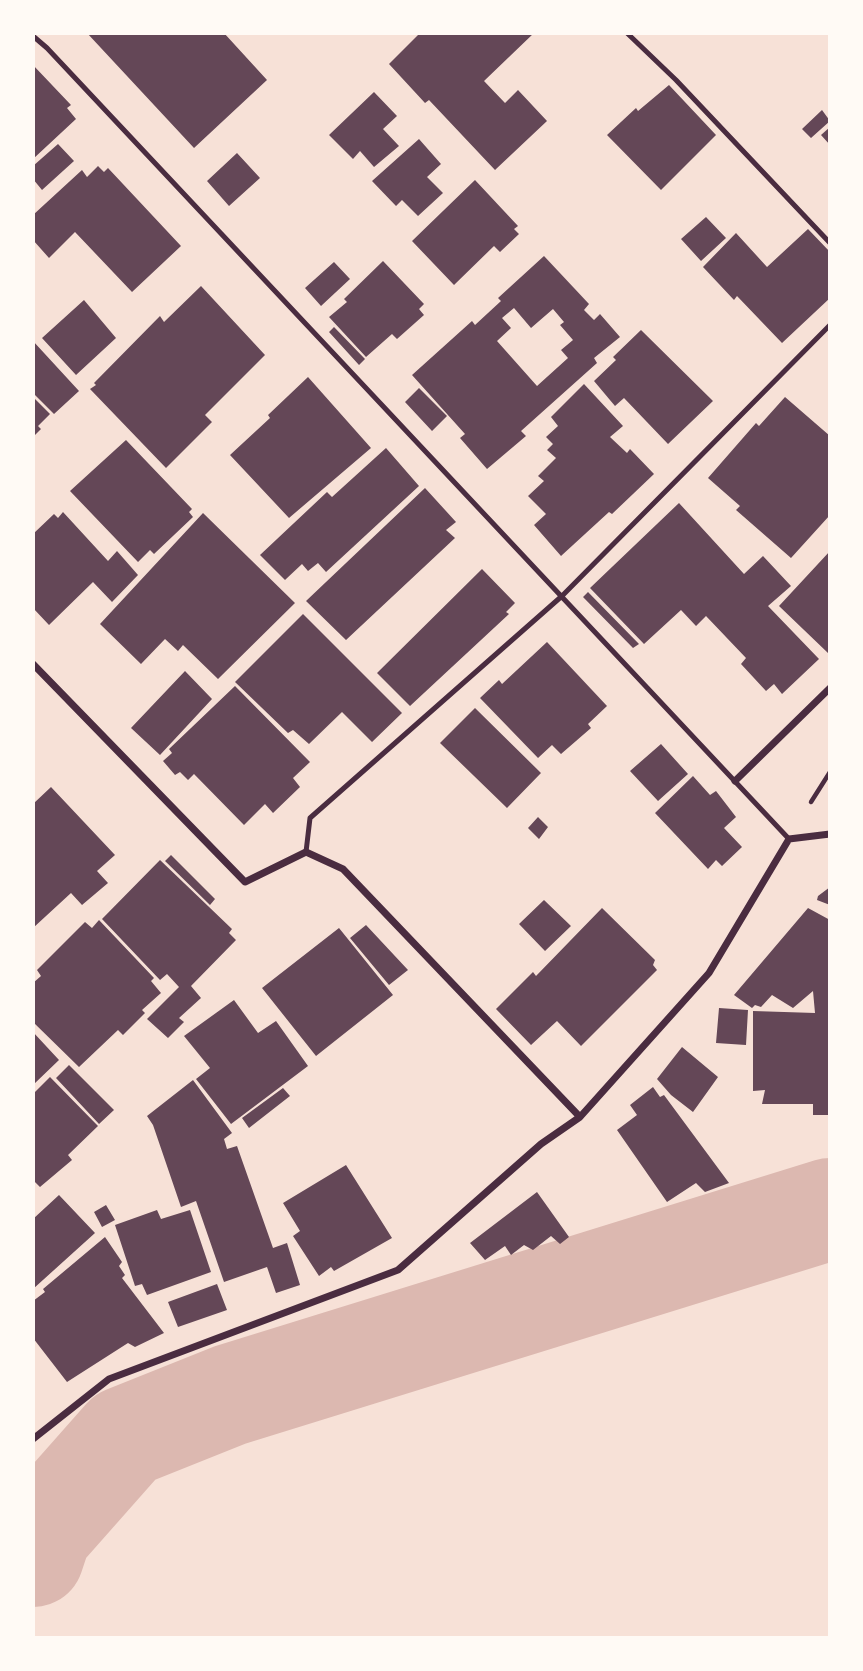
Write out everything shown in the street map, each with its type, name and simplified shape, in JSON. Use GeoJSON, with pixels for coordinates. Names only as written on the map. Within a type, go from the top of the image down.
{"type":"FeatureCollection","features":[{"type":"Feature","properties":{"kind":"street"},"geometry":{"type":"LineString","coordinates":[[33,664],[245,882],[306,852],[343,869],[580,1117]]}},
{"type":"Feature","properties":{"kind":"street"},"geometry":{"type":"LineString","coordinates":[[735,781],[830,688]]}},
{"type":"Feature","properties":{"kind":"street"},"geometry":{"type":"LineString","coordinates":[[33,1439],[109,1379],[398,1270],[541,1144],[580,1117],[709,973],[789,839],[830,834]]}},
{"type":"Feature","properties":{"kind":"lane"},"geometry":{"type":"LineString","coordinates":[[627,33],[676,80],[830,243]]}},
{"type":"Feature","properties":{"kind":"lane"},"geometry":{"type":"LineString","coordinates":[[33,36],[789,839]]}},
{"type":"Feature","properties":{"kind":"lane"},"geometry":{"type":"LineString","coordinates":[[306,852],[310,818],[562,596],[830,325]]}},
{"type":"Feature","properties":{"kind":"building"},"geometry":{"type":"Polygon","coordinates":[[[87,33],[224,33],[267,80],[194,148],[87,33]]]}},
{"type":"Feature","properties":{"kind":"building"},"geometry":{"type":"Polygon","coordinates":[[[420,33],[534,33],[484,81],[505,103],[518,90],[547,121],[495,170],[429,100],[425,103],[389,64],[420,33]]]}},
{"type":"Feature","properties":{"kind":"building"},"geometry":{"type":"Polygon","coordinates":[[[33,65],[71,105],[67,108],[76,119],[33,159],[33,65]]]}},
{"type":"Feature","properties":{"kind":"building"},"geometry":{"type":"Polygon","coordinates":[[[669,85],[716,135],[661,190],[607,135],[636,108],[638,111],[669,85]]]}},
{"type":"Feature","properties":{"kind":"building"},"geometry":{"type":"Polygon","coordinates":[[[374,92],[397,116],[383,129],[399,146],[374,167],[360,151],[353,159],[329,135],[374,92]]]}},
{"type":"Feature","properties":{"kind":"building"},"geometry":{"type":"Polygon","coordinates":[[[822,110],[830,121],[811,138],[802,129],[822,110]]]}},
{"type":"Feature","properties":{"kind":"building"},"geometry":{"type":"Polygon","coordinates":[[[830,127],[830,145],[821,135],[830,127]]]}},
{"type":"Feature","properties":{"kind":"building"},"geometry":{"type":"Polygon","coordinates":[[[419,139],[441,164],[427,177],[443,193],[418,216],[402,200],[396,206],[372,181],[419,139]]]}},
{"type":"Feature","properties":{"kind":"building"},"geometry":{"type":"Polygon","coordinates":[[[58,144],[74,161],[42,190],[33,179],[33,166],[58,144]]]}},
{"type":"Feature","properties":{"kind":"building"},"geometry":{"type":"Polygon","coordinates":[[[237,153],[260,178],[229,206],[207,181],[237,153]]]}},
{"type":"Feature","properties":{"kind":"building"},"geometry":{"type":"Polygon","coordinates":[[[98,166],[104,172],[108,168],[181,246],[132,292],[75,232],[49,258],[33,240],[33,215],[82,170],[87,177],[98,166]]]}},
{"type":"Feature","properties":{"kind":"building"},"geometry":{"type":"Polygon","coordinates":[[[475,180],[518,226],[514,229],[519,234],[500,252],[494,246],[454,285],[412,241],[475,180]]]}},
{"type":"Feature","properties":{"kind":"building"},"geometry":{"type":"Polygon","coordinates":[[[706,217],[726,238],[701,261],[681,239],[706,217]]]}},
{"type":"Feature","properties":{"kind":"building"},"geometry":{"type":"Polygon","coordinates":[[[808,229],[830,252],[830,298],[782,343],[737,296],[734,300],[703,267],[736,233],[767,267],[808,229]]]}},
{"type":"Feature","properties":{"kind":"building"},"geometry":{"type":"Polygon","coordinates":[[[544,256],[589,304],[584,310],[594,320],[600,314],[620,337],[594,358],[597,363],[521,431],[526,436],[487,469],[460,438],[465,434],[412,375],[472,321],[475,325],[501,301],[498,298],[544,256]],[[514,308],[502,318],[511,328],[497,341],[537,386],[568,358],[561,350],[573,340],[560,325],[564,322],[553,309],[531,328],[514,308]]]}},
{"type":"Feature","properties":{"kind":"building"},"geometry":{"type":"Polygon","coordinates":[[[383,261],[424,304],[419,309],[424,315],[397,339],[392,334],[366,357],[329,317],[347,302],[344,299],[383,261]]]}},
{"type":"Feature","properties":{"kind":"building"},"geometry":{"type":"Polygon","coordinates":[[[334,262],[350,279],[321,306],[305,288],[334,262]]]}},
{"type":"Feature","properties":{"kind":"building"},"geometry":{"type":"Polygon","coordinates":[[[201,286],[265,355],[205,415],[212,422],[166,468],[90,389],[160,316],[164,322],[201,286]]]}},
{"type":"Feature","properties":{"kind":"building"},"geometry":{"type":"Polygon","coordinates":[[[84,300],[116,338],[76,375],[42,338],[84,300]]]}},
{"type":"Feature","properties":{"kind":"building"},"geometry":{"type":"Polygon","coordinates":[[[334,327],[365,359],[359,365],[329,332],[334,327]]]}},
{"type":"Feature","properties":{"kind":"building"},"geometry":{"type":"Polygon","coordinates":[[[641,330],[713,401],[668,444],[624,398],[615,406],[594,381],[616,360],[613,357],[641,330]]]}},
{"type":"Feature","properties":{"kind":"building"},"geometry":{"type":"Polygon","coordinates":[[[33,341],[79,391],[54,414],[33,393],[33,341]]]}},
{"type":"Feature","properties":{"kind":"building"},"geometry":{"type":"Polygon","coordinates":[[[308,377],[371,448],[289,518],[230,455],[270,418],[268,415],[308,377]]]}},
{"type":"Feature","properties":{"kind":"building"},"geometry":{"type":"Polygon","coordinates":[[[584,384],[623,426],[610,437],[627,453],[630,449],[654,474],[612,514],[609,512],[561,556],[534,525],[546,514],[528,496],[544,481],[538,476],[556,458],[547,450],[553,444],[546,437],[558,426],[551,417],[584,384]]]}},
{"type":"Feature","properties":{"kind":"building"},"geometry":{"type":"Polygon","coordinates":[[[419,388],[447,416],[432,431],[405,402],[419,388]]]}},
{"type":"Feature","properties":{"kind":"building"},"geometry":{"type":"Polygon","coordinates":[[[33,397],[50,414],[38,426],[41,429],[33,437],[33,397]]]}},
{"type":"Feature","properties":{"kind":"building"},"geometry":{"type":"Polygon","coordinates":[[[785,397],[830,436],[830,515],[791,558],[736,510],[740,506],[708,478],[756,423],[759,426],[785,397]]]}},
{"type":"Feature","properties":{"kind":"building"},"geometry":{"type":"Polygon","coordinates":[[[126,440],[192,509],[189,512],[193,517],[154,554],[150,550],[138,562],[70,491],[126,440]]]}},
{"type":"Feature","properties":{"kind":"building"},"geometry":{"type":"Polygon","coordinates":[[[386,448],[419,486],[326,572],[318,563],[308,571],[302,564],[285,580],[260,555],[327,492],[332,497],[386,448]]]}},
{"type":"Feature","properties":{"kind":"building"},"geometry":{"type":"Polygon","coordinates":[[[425,488],[456,522],[446,530],[455,538],[346,640],[306,601],[425,488]]]}},
{"type":"Feature","properties":{"kind":"building"},"geometry":{"type":"Polygon","coordinates":[[[679,503],[744,574],[763,556],[791,586],[768,606],[819,659],[782,694],[774,684],[766,691],[741,664],[746,658],[706,616],[696,626],[681,610],[644,644],[590,588],[679,503]]]}},
{"type":"Feature","properties":{"kind":"building"},"geometry":{"type":"Polygon","coordinates":[[[63,512],[108,561],[117,551],[138,575],[112,602],[93,582],[49,625],[33,608],[33,534],[54,514],[58,518],[63,512]]]}},
{"type":"Feature","properties":{"kind":"building"},"geometry":{"type":"Polygon","coordinates":[[[203,513],[295,603],[218,679],[183,645],[178,651],[165,639],[141,664],[100,624],[203,513]]]}},
{"type":"Feature","properties":{"kind":"building"},"geometry":{"type":"Polygon","coordinates":[[[830,551],[830,652],[828,653],[779,606],[830,551]]]}},
{"type":"Feature","properties":{"kind":"building"},"geometry":{"type":"Polygon","coordinates":[[[482,569],[515,603],[506,612],[509,614],[410,706],[377,673],[482,569]]]}},
{"type":"Feature","properties":{"kind":"building"},"geometry":{"type":"Polygon","coordinates":[[[588,592],[639,644],[633,648],[583,597],[588,592]]]}},
{"type":"Feature","properties":{"kind":"building"},"geometry":{"type":"Polygon","coordinates":[[[303,614],[402,713],[372,742],[342,712],[309,744],[293,730],[288,733],[235,682],[303,614]]]}},
{"type":"Feature","properties":{"kind":"building"},"geometry":{"type":"Polygon","coordinates":[[[547,642],[607,706],[588,724],[591,728],[561,754],[552,745],[538,758],[480,698],[499,680],[502,684],[547,642]]]}},
{"type":"Feature","properties":{"kind":"building"},"geometry":{"type":"Polygon","coordinates":[[[185,671],[212,699],[160,755],[131,728],[185,671]]]}},
{"type":"Feature","properties":{"kind":"building"},"geometry":{"type":"Polygon","coordinates":[[[235,686],[310,762],[293,778],[300,787],[273,813],[265,804],[244,825],[194,774],[188,780],[180,772],[175,775],[163,761],[172,753],[169,749],[235,686]]]}},
{"type":"Feature","properties":{"kind":"building"},"geometry":{"type":"Polygon","coordinates":[[[475,708],[541,773],[507,808],[440,743],[475,708]]]}},
{"type":"Feature","properties":{"kind":"building"},"geometry":{"type":"Polygon","coordinates":[[[661,744],[688,774],[658,801],[630,771],[661,744]]]}},
{"type":"Feature","properties":{"kind":"building"},"geometry":{"type":"Polygon","coordinates":[[[693,776],[710,795],[716,791],[736,817],[724,828],[742,847],[722,866],[716,860],[708,869],[655,813],[693,776]]]}},
{"type":"Feature","properties":{"kind":"building"},"geometry":{"type":"Polygon","coordinates":[[[51,787],[115,855],[97,871],[108,883],[82,905],[71,893],[33,928],[33,804],[51,787]]]}},
{"type":"Feature","properties":{"kind":"building"},"geometry":{"type":"Polygon","coordinates":[[[538,817],[548,827],[539,839],[528,828],[538,817]]]}},
{"type":"Feature","properties":{"kind":"building"},"geometry":{"type":"Polygon","coordinates":[[[171,855],[215,899],[210,905],[165,861],[171,855]]]}},
{"type":"Feature","properties":{"kind":"building"},"geometry":{"type":"Polygon","coordinates":[[[160,860],[232,929],[229,933],[236,940],[191,986],[201,998],[179,1018],[184,1022],[168,1038],[147,1019],[179,987],[167,974],[160,980],[102,919],[160,860]]]}},
{"type":"Feature","properties":{"kind":"building"},"geometry":{"type":"Polygon","coordinates":[[[830,887],[830,905],[817,900],[818,896],[830,887]]]}},
{"type":"Feature","properties":{"kind":"building"},"geometry":{"type":"Polygon","coordinates":[[[544,900],[571,926],[545,951],[519,924],[544,900]]]}},
{"type":"Feature","properties":{"kind":"building"},"geometry":{"type":"Polygon","coordinates":[[[602,908],[655,960],[653,965],[657,970],[581,1046],[557,1021],[531,1045],[496,1009],[533,972],[536,976],[602,908]]]}},
{"type":"Feature","properties":{"kind":"building"},"geometry":{"type":"Polygon","coordinates":[[[808,908],[830,920],[830,1115],[813,1115],[813,1104],[762,1104],[765,1090],[753,1091],[753,1011],[815,1013],[813,991],[793,1008],[772,995],[761,1007],[755,1005],[752,1008],[734,995],[808,908]]]}},
{"type":"Feature","properties":{"kind":"building"},"geometry":{"type":"Polygon","coordinates":[[[99,920],[154,978],[151,981],[161,993],[142,1010],[145,1013],[123,1035],[118,1030],[79,1067],[33,1022],[33,983],[41,976],[37,970],[85,922],[92,928],[99,920]]]}},
{"type":"Feature","properties":{"kind":"building"},"geometry":{"type":"Polygon","coordinates":[[[366,925],[408,970],[389,985],[350,938],[366,925]]]}},
{"type":"Feature","properties":{"kind":"building"},"geometry":{"type":"Polygon","coordinates":[[[339,928],[393,995],[316,1056],[262,988],[339,928]]]}},
{"type":"Feature","properties":{"kind":"building"},"geometry":{"type":"Polygon","coordinates":[[[234,1000],[258,1033],[276,1021],[308,1066],[231,1124],[196,1079],[210,1068],[184,1036],[234,1000]]]}},
{"type":"Feature","properties":{"kind":"building"},"geometry":{"type":"Polygon","coordinates":[[[719,1008],[748,1010],[746,1045],[716,1043],[719,1008]]]}},
{"type":"Feature","properties":{"kind":"building"},"geometry":{"type":"Polygon","coordinates":[[[33,1032],[59,1060],[33,1085],[33,1032]]]}},
{"type":"Feature","properties":{"kind":"building"},"geometry":{"type":"Polygon","coordinates":[[[682,1047],[718,1077],[693,1112],[671,1095],[657,1079],[682,1047]]]}},
{"type":"Feature","properties":{"kind":"building"},"geometry":{"type":"Polygon","coordinates":[[[69,1065],[114,1110],[99,1124],[56,1078],[69,1065]]]}},
{"type":"Feature","properties":{"kind":"building"},"geometry":{"type":"Polygon","coordinates":[[[50,1077],[98,1126],[68,1155],[72,1160],[40,1187],[33,1180],[33,1094],[50,1077]]]}},
{"type":"Feature","properties":{"kind":"building"},"geometry":{"type":"Polygon","coordinates":[[[193,1080],[232,1133],[224,1139],[227,1149],[237,1146],[273,1248],[287,1243],[300,1285],[276,1293],[267,1267],[224,1282],[196,1201],[181,1207],[153,1125],[147,1116],[193,1080]]]}},
{"type":"Feature","properties":{"kind":"building"},"geometry":{"type":"Polygon","coordinates":[[[653,1087],[660,1097],[664,1095],[729,1183],[705,1192],[696,1183],[667,1202],[617,1130],[637,1115],[630,1105],[653,1087]]]}},
{"type":"Feature","properties":{"kind":"building"},"geometry":{"type":"Polygon","coordinates":[[[283,1088],[290,1096],[249,1128],[242,1118],[283,1088]]]}},
{"type":"Feature","properties":{"kind":"building"},"geometry":{"type":"Polygon","coordinates":[[[346,1165],[392,1238],[334,1271],[331,1267],[319,1276],[293,1236],[300,1231],[283,1203],[346,1165]]]}},
{"type":"Feature","properties":{"kind":"building"},"geometry":{"type":"Polygon","coordinates":[[[537,1192],[569,1237],[560,1244],[551,1236],[533,1250],[524,1245],[511,1255],[505,1246],[485,1260],[470,1243],[537,1192]]]}},
{"type":"Feature","properties":{"kind":"building"},"geometry":{"type":"Polygon","coordinates":[[[59,1195],[95,1233],[33,1289],[33,1219],[59,1195]]]}},
{"type":"Feature","properties":{"kind":"building"},"geometry":{"type":"Polygon","coordinates":[[[106,1205],[115,1220],[102,1227],[94,1212],[106,1205]]]}},
{"type":"Feature","properties":{"kind":"building"},"geometry":{"type":"Polygon","coordinates":[[[157,1210],[161,1219],[190,1210],[211,1272],[147,1295],[142,1284],[135,1286],[115,1225],[157,1210]]]}},
{"type":"Feature","properties":{"kind":"building"},"geometry":{"type":"Polygon","coordinates":[[[105,1237],[122,1262],[119,1266],[125,1275],[122,1278],[164,1333],[135,1347],[128,1343],[67,1382],[33,1338],[33,1301],[45,1292],[43,1289],[105,1237]]]}},
{"type":"Feature","properties":{"kind":"building"},"geometry":{"type":"Polygon","coordinates":[[[217,1284],[227,1310],[178,1327],[168,1302],[217,1284]]]}},
{"type":"Feature","properties":{"kind":"waterway"},"geometry":{"type":"LineString","coordinates":[[33,1556],[41,1532],[125,1437],[230,1395],[830,1209]]}}]}
